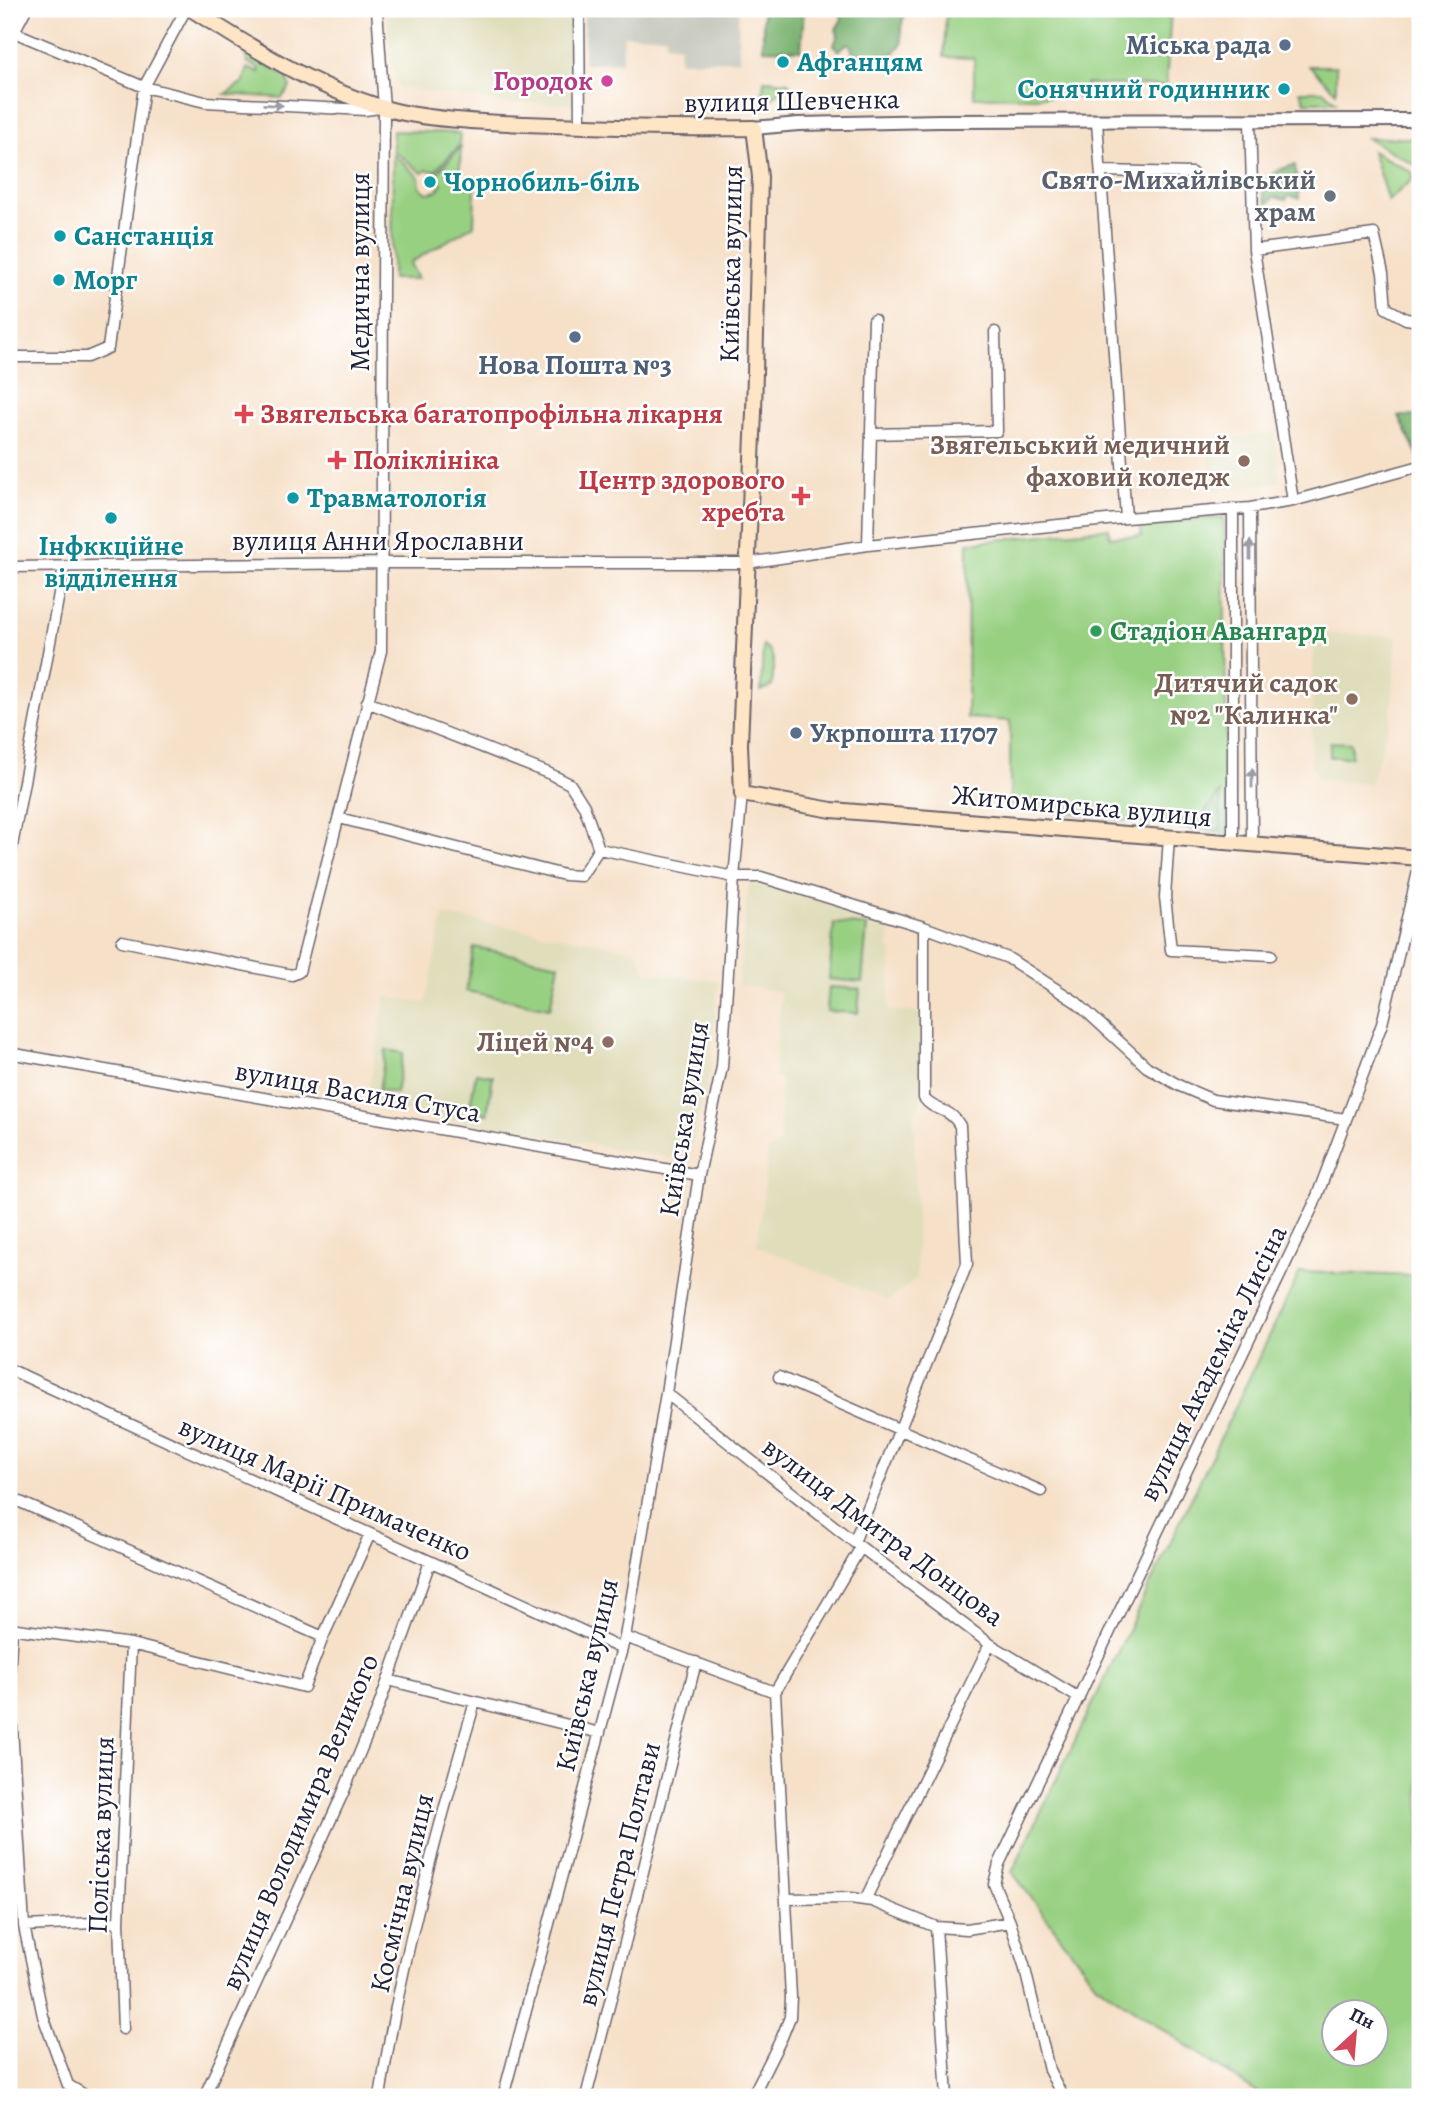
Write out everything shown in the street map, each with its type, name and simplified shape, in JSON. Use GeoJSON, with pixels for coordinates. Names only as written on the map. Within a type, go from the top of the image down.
{"type":"FeatureCollection","features":[{"type":"Feature","properties":{"kind":"main road","name":"вулиця Шевченка"},"geometry":{"type":"LineString","coordinates":[[188,9],[300,75],[384,108],[405,113],[493,122],[580,126],[754,128]]}},
{"type":"Feature","properties":{"kind":"main road","name":"Київська вулиця"},"geometry":{"type":"LineString","coordinates":[[742,794],[740,744],[760,177],[754,128]]}},
{"type":"Feature","properties":{"kind":"main road","name":"Житомирська вулиця"},"geometry":{"type":"LineString","coordinates":[[742,794],[832,810],[1169,837],[1420,861]]}},
{"type":"Feature","properties":{"kind":"street"},"geometry":{"type":"LineString","coordinates":[[26,9],[11,31],[144,87],[205,102],[365,110],[384,108]]}},
{"type":"Feature","properties":{"kind":"street"},"geometry":{"type":"LineString","coordinates":[[9,357],[87,357],[107,348],[144,87],[188,9]]}},
{"type":"Feature","properties":{"kind":"street","name":"Медична вулиця"},"geometry":{"type":"LineString","coordinates":[[122,941],[296,974],[340,818],[381,651],[384,108],[377,9]]}},
{"type":"Feature","properties":{"kind":"street"},"geometry":{"type":"LineString","coordinates":[[579,9],[580,126]]}},
{"type":"Feature","properties":{"kind":"street"},"geometry":{"type":"LineString","coordinates":[[1250,120],[1254,250],[1293,501]]}},
{"type":"Feature","properties":{"kind":"street","name":"вулиця Шевченка"},"geometry":{"type":"LineString","coordinates":[[754,128],[798,124],[926,122],[1420,120]]}},
{"type":"Feature","properties":{"kind":"street"},"geometry":{"type":"LineString","coordinates":[[1097,122],[1126,518]]}},
{"type":"Feature","properties":{"kind":"street"},"geometry":{"type":"LineString","coordinates":[[1101,171],[1192,173]]}},
{"type":"Feature","properties":{"kind":"street"},"geometry":{"type":"LineString","coordinates":[[1254,250],[1374,234],[1383,273],[1386,308],[1405,319],[1420,321]]}},
{"type":"Feature","properties":{"kind":"street"},"geometry":{"type":"LineString","coordinates":[[868,545],[874,320]]}},
{"type":"Feature","properties":{"kind":"street"},"geometry":{"type":"LineString","coordinates":[[871,434],[997,431],[995,332]]}},
{"type":"Feature","properties":{"kind":"street","name":"вулиця Анни Ярославни"},"geometry":{"type":"LineString","coordinates":[[9,567],[747,563],[868,545],[1250,508],[1293,501],[1420,466]]}},
{"type":"Feature","properties":{"kind":"street"},"geometry":{"type":"LineString","coordinates":[[1250,508],[1252,846]]}},
{"type":"Feature","properties":{"kind":"street"},"geometry":{"type":"LineString","coordinates":[[1233,509],[1233,844]]}},
{"type":"Feature","properties":{"kind":"street"},"geometry":{"type":"LineString","coordinates":[[9,862],[64,567]]}},
{"type":"Feature","properties":{"kind":"street"},"geometry":{"type":"LineString","coordinates":[[367,702],[570,784],[584,807],[598,849]]}},
{"type":"Feature","properties":{"kind":"street","name":"Київська вулиця"},"geometry":{"type":"LineString","coordinates":[[503,2097],[625,1637],[699,1175],[722,1067],[742,794]]}},
{"type":"Feature","properties":{"kind":"street"},"geometry":{"type":"LineString","coordinates":[[340,818],[564,875],[581,876],[598,849]]}},
{"type":"Feature","properties":{"kind":"street"},"geometry":{"type":"LineString","coordinates":[[1169,837],[1165,897],[1171,950],[1271,955]]}},
{"type":"Feature","properties":{"kind":"street"},"geometry":{"type":"LineString","coordinates":[[598,849],[734,877],[761,877],[924,927],[1008,958],[1076,1002],[1147,1067],[1180,1086],[1213,1100],[1346,1119]]}},
{"type":"Feature","properties":{"kind":"street","name":"вулиця Академіка Лисіна"},"geometry":{"type":"LineString","coordinates":[[1010,1922],[994,1884],[999,1864],[1314,1204],[1382,1024],[1420,861]]}},
{"type":"Feature","properties":{"kind":"street"},"geometry":{"type":"LineString","coordinates":[[752,2097],[790,2017],[775,1692],[858,1545],[900,1428],[967,1264],[960,1126],[953,1115],[928,1104],[924,1098],[924,927]]}},
{"type":"Feature","properties":{"kind":"street","name":"вулиця Василя Стуса"},"geometry":{"type":"LineString","coordinates":[[9,1053],[699,1175]]}},
{"type":"Feature","properties":{"kind":"street","name":"вулиця Марії Примаченко"},"geometry":{"type":"LineString","coordinates":[[9,1369],[622,1649]]}},
{"type":"Feature","properties":{"kind":"street"},"geometry":{"type":"LineString","coordinates":[[779,1377],[1041,1491]]}},
{"type":"Feature","properties":{"kind":"street","name":"вулиця Дмитра Донцова"},"geometry":{"type":"LineString","coordinates":[[666,1393],[858,1545],[990,1644],[1079,1698]]}},
{"type":"Feature","properties":{"kind":"street"},"geometry":{"type":"LineString","coordinates":[[9,1497],[323,1636]]}},
{"type":"Feature","properties":{"kind":"street"},"geometry":{"type":"LineString","coordinates":[[88,2097],[68,2085],[43,2016],[24,1926],[9,1678],[10,1628],[131,1644],[304,1687],[323,1636],[370,1534]]}},
{"type":"Feature","properties":{"kind":"street","name":"вулиця Володимира Великого"},"geometry":{"type":"LineString","coordinates":[[204,2097],[343,1793],[388,1681],[430,1562]]}},
{"type":"Feature","properties":{"kind":"street"},"geometry":{"type":"LineString","coordinates":[[625,1637],[775,1692]]}},
{"type":"Feature","properties":{"kind":"street","name":"Поліська вулиця"},"geometry":{"type":"LineString","coordinates":[[123,2029],[119,1922],[131,1644]]}},
{"type":"Feature","properties":{"kind":"street"},"geometry":{"type":"LineString","coordinates":[[865,1900],[990,1644]]}},
{"type":"Feature","properties":{"kind":"street","name":"вулиця Петра Полтави"},"geometry":{"type":"LineString","coordinates":[[586,2097],[696,1662]]}},
{"type":"Feature","properties":{"kind":"street"},"geometry":{"type":"LineString","coordinates":[[388,1681],[600,1733]]}},
{"type":"Feature","properties":{"kind":"street","name":"Космічна вулиця"},"geometry":{"type":"LineString","coordinates":[[380,2097],[412,1938],[448,1794],[475,1702]]}},
{"type":"Feature","properties":{"kind":"street"},"geometry":{"type":"LineString","coordinates":[[9,1889],[20,1890]]}},
{"type":"Feature","properties":{"kind":"street"},"geometry":{"type":"LineString","coordinates":[[786,1899],[865,1900],[936,1927],[967,1929],[1010,1922],[1024,1965],[1049,2070],[1063,2097]]}},
{"type":"Feature","properties":{"kind":"street"},"geometry":{"type":"LineString","coordinates":[[24,1926],[119,1922]]}},
{"type":"Feature","properties":{"kind":"street"},"geometry":{"type":"LineString","coordinates":[[936,1927],[947,2097]]}},
{"type":"Feature","properties":{"kind":"shaded area"},"geometry":{"type":"Polygon","coordinates":[[[387,9],[575,9],[574,104],[504,103],[398,87],[390,62],[387,9]]]}},
{"type":"Feature","properties":{"kind":"shaded area"},"geometry":{"type":"Polygon","coordinates":[[[584,9],[738,9],[739,60],[679,61],[680,46],[666,44],[666,36],[624,35],[622,62],[584,64],[584,9]]]}},
{"type":"Feature","properties":{"kind":"shaded area","name":"Звягельський медичний фаховий коледж"},"geometry":{"type":"Polygon","coordinates":[[[1274,433],[1280,482],[1213,490],[1207,441],[1274,433]]]}},
{"type":"Feature","properties":{"kind":"shaded area","name":"Дитячий садок №2 \"Калинка\""},"geometry":{"type":"Polygon","coordinates":[[[1314,633],[1397,636],[1391,718],[1370,784],[1318,779],[1311,766],[1314,633]]]}},
{"type":"Feature","properties":{"kind":"shaded area"},"geometry":{"type":"Polygon","coordinates":[[[749,883],[795,893],[891,921],[888,1010],[921,1013],[921,1101],[914,1115],[917,1278],[888,1300],[757,1246],[768,1151],[779,1144],[781,1079],[774,1077],[781,992],[738,985],[749,883]]]}},
{"type":"Feature","properties":{"kind":"shaded area","name":"Ліцей №4"},"geometry":{"type":"Polygon","coordinates":[[[443,915],[636,950],[647,972],[718,981],[710,1072],[692,1143],[682,1153],[670,1158],[366,1104],[386,996],[426,1003],[443,915]]]}},
{"type":"Feature","properties":{"kind":"green space"},"geometry":{"type":"Polygon","coordinates":[[[763,9],[804,9],[801,50],[763,49],[763,9]]]}},
{"type":"Feature","properties":{"kind":"green space"},"geometry":{"type":"Polygon","coordinates":[[[839,9],[864,9],[866,13],[880,12],[883,9],[903,9],[902,44],[892,55],[862,60],[853,53],[850,44],[846,44],[839,51],[834,45],[838,35],[836,29],[842,19],[839,9]]]}},
{"type":"Feature","properties":{"kind":"green space"},"geometry":{"type":"Polygon","coordinates":[[[946,9],[1171,9],[1166,86],[1086,84],[1086,97],[974,97],[974,58],[944,57],[946,9]]]}},
{"type":"Feature","properties":{"kind":"green space"},"geometry":{"type":"Polygon","coordinates":[[[245,54],[287,76],[290,87],[282,98],[225,94],[243,82],[248,68],[259,73],[260,69],[247,62],[245,54]]]}},
{"type":"Feature","properties":{"kind":"green space"},"geometry":{"type":"Polygon","coordinates":[[[1309,66],[1336,66],[1336,92],[1309,66]]]}},
{"type":"Feature","properties":{"kind":"green space"},"geometry":{"type":"Polygon","coordinates":[[[764,80],[788,82],[790,85],[767,101],[763,96],[764,80]]]}},
{"type":"Feature","properties":{"kind":"green space"},"geometry":{"type":"Polygon","coordinates":[[[1300,91],[1324,91],[1336,102],[1305,102],[1300,91]]]}},
{"type":"Feature","properties":{"kind":"green space"},"geometry":{"type":"Polygon","coordinates":[[[393,131],[460,133],[459,146],[435,171],[427,170],[422,173],[393,150],[393,131]]]}},
{"type":"Feature","properties":{"kind":"green space"},"geometry":{"type":"Polygon","coordinates":[[[1367,138],[1420,138],[1420,166],[1417,166],[1367,138]]]}},
{"type":"Feature","properties":{"kind":"green space"},"geometry":{"type":"Polygon","coordinates":[[[461,147],[459,186],[475,187],[474,225],[410,263],[418,279],[392,279],[393,154],[419,177],[420,187],[427,193],[437,191],[442,184],[436,174],[461,147]]]}},
{"type":"Feature","properties":{"kind":"green space"},"geometry":{"type":"Polygon","coordinates":[[[1372,151],[1412,172],[1414,178],[1388,201],[1372,151]]]}},
{"type":"Feature","properties":{"kind":"green space"},"geometry":{"type":"Polygon","coordinates":[[[1295,165],[1299,198],[1288,196],[1286,200],[1274,197],[1267,204],[1263,188],[1265,182],[1281,169],[1295,165]]]}},
{"type":"Feature","properties":{"kind":"green space"},"geometry":{"type":"Polygon","coordinates":[[[1399,416],[1420,416],[1420,455],[1418,456],[1399,416]]]}},
{"type":"Feature","properties":{"kind":"green space","name":"Стадіон Авангард"},"geometry":{"type":"Polygon","coordinates":[[[1224,517],[1227,834],[1010,805],[1010,721],[967,718],[968,543],[1109,528],[1110,537],[1142,536],[1140,525],[1224,517]]]}},
{"type":"Feature","properties":{"kind":"green space"},"geometry":{"type":"Polygon","coordinates":[[[763,645],[771,653],[774,668],[772,686],[761,691],[763,645]]]}},
{"type":"Feature","properties":{"kind":"green space"},"geometry":{"type":"Polygon","coordinates":[[[1330,742],[1351,743],[1351,757],[1330,757],[1330,742]]]}},
{"type":"Feature","properties":{"kind":"green space"},"geometry":{"type":"Polygon","coordinates":[[[1220,792],[1222,830],[1169,823],[1167,818],[1203,819],[1206,810],[1220,792]]]}},
{"type":"Feature","properties":{"kind":"green space"},"geometry":{"type":"Polygon","coordinates":[[[834,923],[867,926],[862,982],[829,979],[834,923]]]}},
{"type":"Feature","properties":{"kind":"green space"},"geometry":{"type":"Polygon","coordinates":[[[474,947],[559,964],[550,1008],[466,991],[474,947]]]}},
{"type":"Feature","properties":{"kind":"green space"},"geometry":{"type":"Polygon","coordinates":[[[829,987],[860,989],[858,1013],[827,1011],[829,987]]]}},
{"type":"Feature","properties":{"kind":"green space"},"geometry":{"type":"Polygon","coordinates":[[[386,1050],[403,1053],[396,1093],[379,1090],[386,1050]]]}},
{"type":"Feature","properties":{"kind":"green space"},"geometry":{"type":"Polygon","coordinates":[[[476,1073],[493,1076],[487,1114],[469,1111],[476,1073]]]}},
{"type":"Feature","properties":{"kind":"green space"},"geometry":{"type":"Polygon","coordinates":[[[1300,1272],[1420,1276],[1420,2097],[1263,2097],[1096,1984],[1012,1872],[1300,1272]]]}},
{"type":"Feature","properties":{"kind":"place","name":"Міська рада"},"geometry":{"type":"Point","coordinates":[1285,45]}},
{"type":"Feature","properties":{"kind":"place","name":"Афганцям"},"geometry":{"type":"Point","coordinates":[783,62]}},
{"type":"Feature","properties":{"kind":"place","name":"Городок"},"geometry":{"type":"Point","coordinates":[607,81]}},
{"type":"Feature","properties":{"kind":"place","name":"Сонячний годинник"},"geometry":{"type":"Point","coordinates":[1284,89]}},
{"type":"Feature","properties":{"kind":"place","name":"Чорнобиль-біль"},"geometry":{"type":"Point","coordinates":[430,182]}},
{"type":"Feature","properties":{"kind":"place","name":"Свято-Михайлiвський храм"},"geometry":{"type":"Point","coordinates":[1330,196]}},
{"type":"Feature","properties":{"kind":"place","name":"Санстанція"},"geometry":{"type":"Point","coordinates":[60,236]}},
{"type":"Feature","properties":{"kind":"place","name":"Морг"},"geometry":{"type":"Point","coordinates":[59,280]}},
{"type":"Feature","properties":{"kind":"place","name":"Нова Пошта №3"},"geometry":{"type":"Point","coordinates":[575,337]}},
{"type":"Feature","properties":{"kind":"place","name":"Звягельська багатопрофільна лікарня"},"geometry":{"type":"Point","coordinates":[244,414]}},
{"type":"Feature","properties":{"kind":"place","name":"Поліклініка"},"geometry":{"type":"Point","coordinates":[337,460]}},
{"type":"Feature","properties":{"kind":"place","name":"Звягельський медичний фаховий коледж"},"geometry":{"type":"Point","coordinates":[1244,461]}},
{"type":"Feature","properties":{"kind":"place","name":"Центр здорового хребта"},"geometry":{"type":"Point","coordinates":[801,496]}},
{"type":"Feature","properties":{"kind":"place","name":"Травматологія"},"geometry":{"type":"Point","coordinates":[293,498]}},
{"type":"Feature","properties":{"kind":"place","name":"Інфккційне відділення"},"geometry":{"type":"Point","coordinates":[111,518]}},
{"type":"Feature","properties":{"kind":"place","name":"Стадіон Авангард"},"geometry":{"type":"Point","coordinates":[1096,631]}},
{"type":"Feature","properties":{"kind":"place","name":"Дитячий садок №2 \"Калинка\""},"geometry":{"type":"Point","coordinates":[1352,699]}},
{"type":"Feature","properties":{"kind":"place","name":"Укрпошта 11707"},"geometry":{"type":"Point","coordinates":[796,733]}},
{"type":"Feature","properties":{"kind":"place","name":"Ліцей №4"},"geometry":{"type":"Point","coordinates":[608,1042]}}]}
